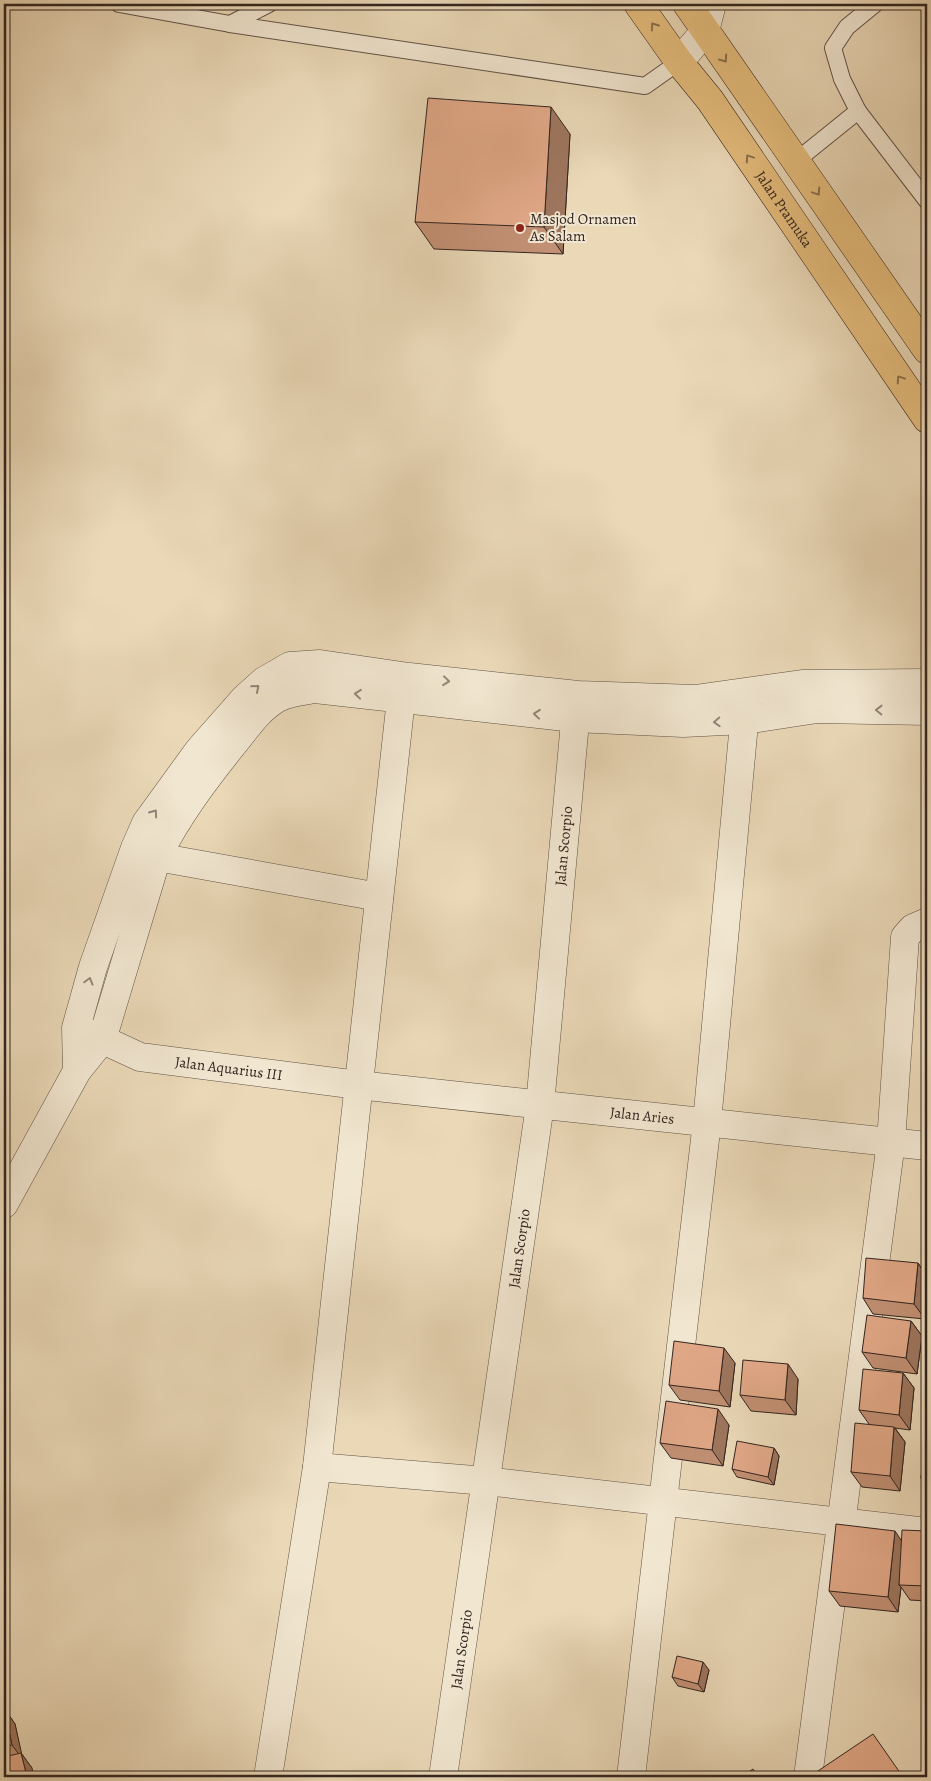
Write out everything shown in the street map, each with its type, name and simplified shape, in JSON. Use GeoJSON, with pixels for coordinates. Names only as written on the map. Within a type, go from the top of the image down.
{"type":"FeatureCollection","features":[{"type":"Feature","properties":{"kind":"main road","name":"Jalan Pramuka"},"geometry":{"type":"LineString","coordinates":[[638,4],[679,62],[710,100],[927,419]]}},
{"type":"Feature","properties":{"kind":"main road"},"geometry":{"type":"LineString","coordinates":[[687,4],[927,350]]}},
{"type":"Feature","properties":{"kind":"street"},"geometry":{"type":"LineString","coordinates":[[679,62],[705,31],[712,4]]}},
{"type":"Feature","properties":{"kind":"street"},"geometry":{"type":"LineString","coordinates":[[4,1204],[77,1070],[102,1040],[146,853],[146,824],[199,750],[244,698],[264,681],[290,666],[320,664],[405,688],[576,707],[683,723],[745,720],[817,709],[927,711]]}},
{"type":"Feature","properties":{"kind":"street"},"geometry":{"type":"LineString","coordinates":[[576,707],[747,693],[802,684],[927,683]]}},
{"type":"Feature","properties":{"kind":"street"},"geometry":{"type":"LineString","coordinates":[[268,1777],[317,1468],[379,896],[405,688]]}},
{"type":"Feature","properties":{"kind":"street"},"geometry":{"type":"LineString","coordinates":[[631,1777],[707,1122],[747,693]]}},
{"type":"Feature","properties":{"kind":"street","name":"Jalan Scorpio"},"geometry":{"type":"LineString","coordinates":[[443,1777],[540,1105],[576,707]]}},
{"type":"Feature","properties":{"kind":"street"},"geometry":{"type":"LineString","coordinates":[[146,853],[379,896]]}},
{"type":"Feature","properties":{"kind":"street"},"geometry":{"type":"LineString","coordinates":[[77,1070],[76,1028],[93,967],[146,853]]}},
{"type":"Feature","properties":{"kind":"street"},"geometry":{"type":"LineString","coordinates":[[808,1777],[843,1522],[891,1142],[905,937],[912,928],[927,922]]}},
{"type":"Feature","properties":{"kind":"street"},"geometry":{"type":"LineString","coordinates":[[76,1028],[102,1040]]}},
{"type":"Feature","properties":{"kind":"street","name":"Jalan Aquarius III"},"geometry":{"type":"LineString","coordinates":[[102,1040],[140,1057],[358,1085]]}},
{"type":"Feature","properties":{"kind":"street","name":"Jalan Aries"},"geometry":{"type":"LineString","coordinates":[[358,1085],[927,1146]]}},
{"type":"Feature","properties":{"kind":"street"},"geometry":{"type":"LineString","coordinates":[[317,1468],[486,1481],[927,1532]]}},
{"type":"Feature","properties":{"kind":"lane"},"geometry":{"type":"LineString","coordinates":[[119,4],[230,24],[645,86],[679,62]]}},
{"type":"Feature","properties":{"kind":"lane"},"geometry":{"type":"LineString","coordinates":[[230,24],[269,4]]}},
{"type":"Feature","properties":{"kind":"lane"},"geometry":{"type":"LineString","coordinates":[[875,4],[847,27],[832,48],[842,79],[858,111],[927,201]]}},
{"type":"Feature","properties":{"kind":"lane"},"geometry":{"type":"LineString","coordinates":[[796,161],[858,111]]}},
{"type":"Feature","properties":{"kind":"building"},"geometry":{"type":"Polygon","coordinates":[[[428,98],[551,107],[544,227],[415,222],[428,98]]]}},
{"type":"Feature","properties":{"kind":"building"},"geometry":{"type":"Polygon","coordinates":[[[866,1258],[918,1263],[914,1304],[863,1298],[866,1258]]]}},
{"type":"Feature","properties":{"kind":"building"},"geometry":{"type":"Polygon","coordinates":[[[867,1315],[911,1321],[906,1358],[862,1352],[867,1315]]]}},
{"type":"Feature","properties":{"kind":"building"},"geometry":{"type":"Polygon","coordinates":[[[674,1341],[724,1348],[719,1391],[669,1385],[674,1341]]]}},
{"type":"Feature","properties":{"kind":"building"},"geometry":{"type":"Polygon","coordinates":[[[743,1360],[788,1364],[785,1400],[740,1395],[743,1360]]]}},
{"type":"Feature","properties":{"kind":"building"},"geometry":{"type":"Polygon","coordinates":[[[863,1369],[903,1373],[899,1415],[859,1410],[863,1369]]]}},
{"type":"Feature","properties":{"kind":"building"},"geometry":{"type":"Polygon","coordinates":[[[666,1401],[718,1409],[712,1450],[660,1443],[666,1401]]]}},
{"type":"Feature","properties":{"kind":"building"},"geometry":{"type":"Polygon","coordinates":[[[855,1423],[894,1427],[890,1476],[851,1472],[855,1423]]]}},
{"type":"Feature","properties":{"kind":"building"},"geometry":{"type":"Polygon","coordinates":[[[927,1433],[927,1479],[921,1478],[927,1433]]]}},
{"type":"Feature","properties":{"kind":"building"},"geometry":{"type":"Polygon","coordinates":[[[737,1441],[774,1448],[768,1477],[732,1469],[737,1441]]]}},
{"type":"Feature","properties":{"kind":"building"},"geometry":{"type":"Polygon","coordinates":[[[836,1524],[895,1531],[888,1597],[829,1591],[836,1524]]]}},
{"type":"Feature","properties":{"kind":"building"},"geometry":{"type":"Polygon","coordinates":[[[902,1530],[927,1531],[927,1586],[899,1585],[902,1530]]]}},
{"type":"Feature","properties":{"kind":"building"},"geometry":{"type":"Polygon","coordinates":[[[677,1656],[703,1662],[698,1684],[672,1677],[677,1656]]]}},
{"type":"Feature","properties":{"kind":"building"},"geometry":{"type":"Polygon","coordinates":[[[4,1708],[12,1745],[4,1747],[4,1708]]]}},
{"type":"Feature","properties":{"kind":"building"},"geometry":{"type":"Polygon","coordinates":[[[873,1734],[903,1777],[809,1777],[873,1734]]]}},
{"type":"Feature","properties":{"kind":"building"},"geometry":{"type":"Polygon","coordinates":[[[21,1753],[27,1777],[4,1777],[4,1757],[21,1753]]]}},
{"type":"Feature","properties":{"kind":"building"},"geometry":{"type":"Polygon","coordinates":[[[753,1769],[758,1777],[741,1777],[753,1769]]]}},
{"type":"Feature","properties":{"kind":"building"},"geometry":{"type":"Polygon","coordinates":[[[669,1774],[696,1777],[669,1777],[669,1774]]]}},
{"type":"Feature","properties":{"kind":"place","name":"Masjod Ornamen As Salam"},"geometry":{"type":"Point","coordinates":[520,228]}}]}
